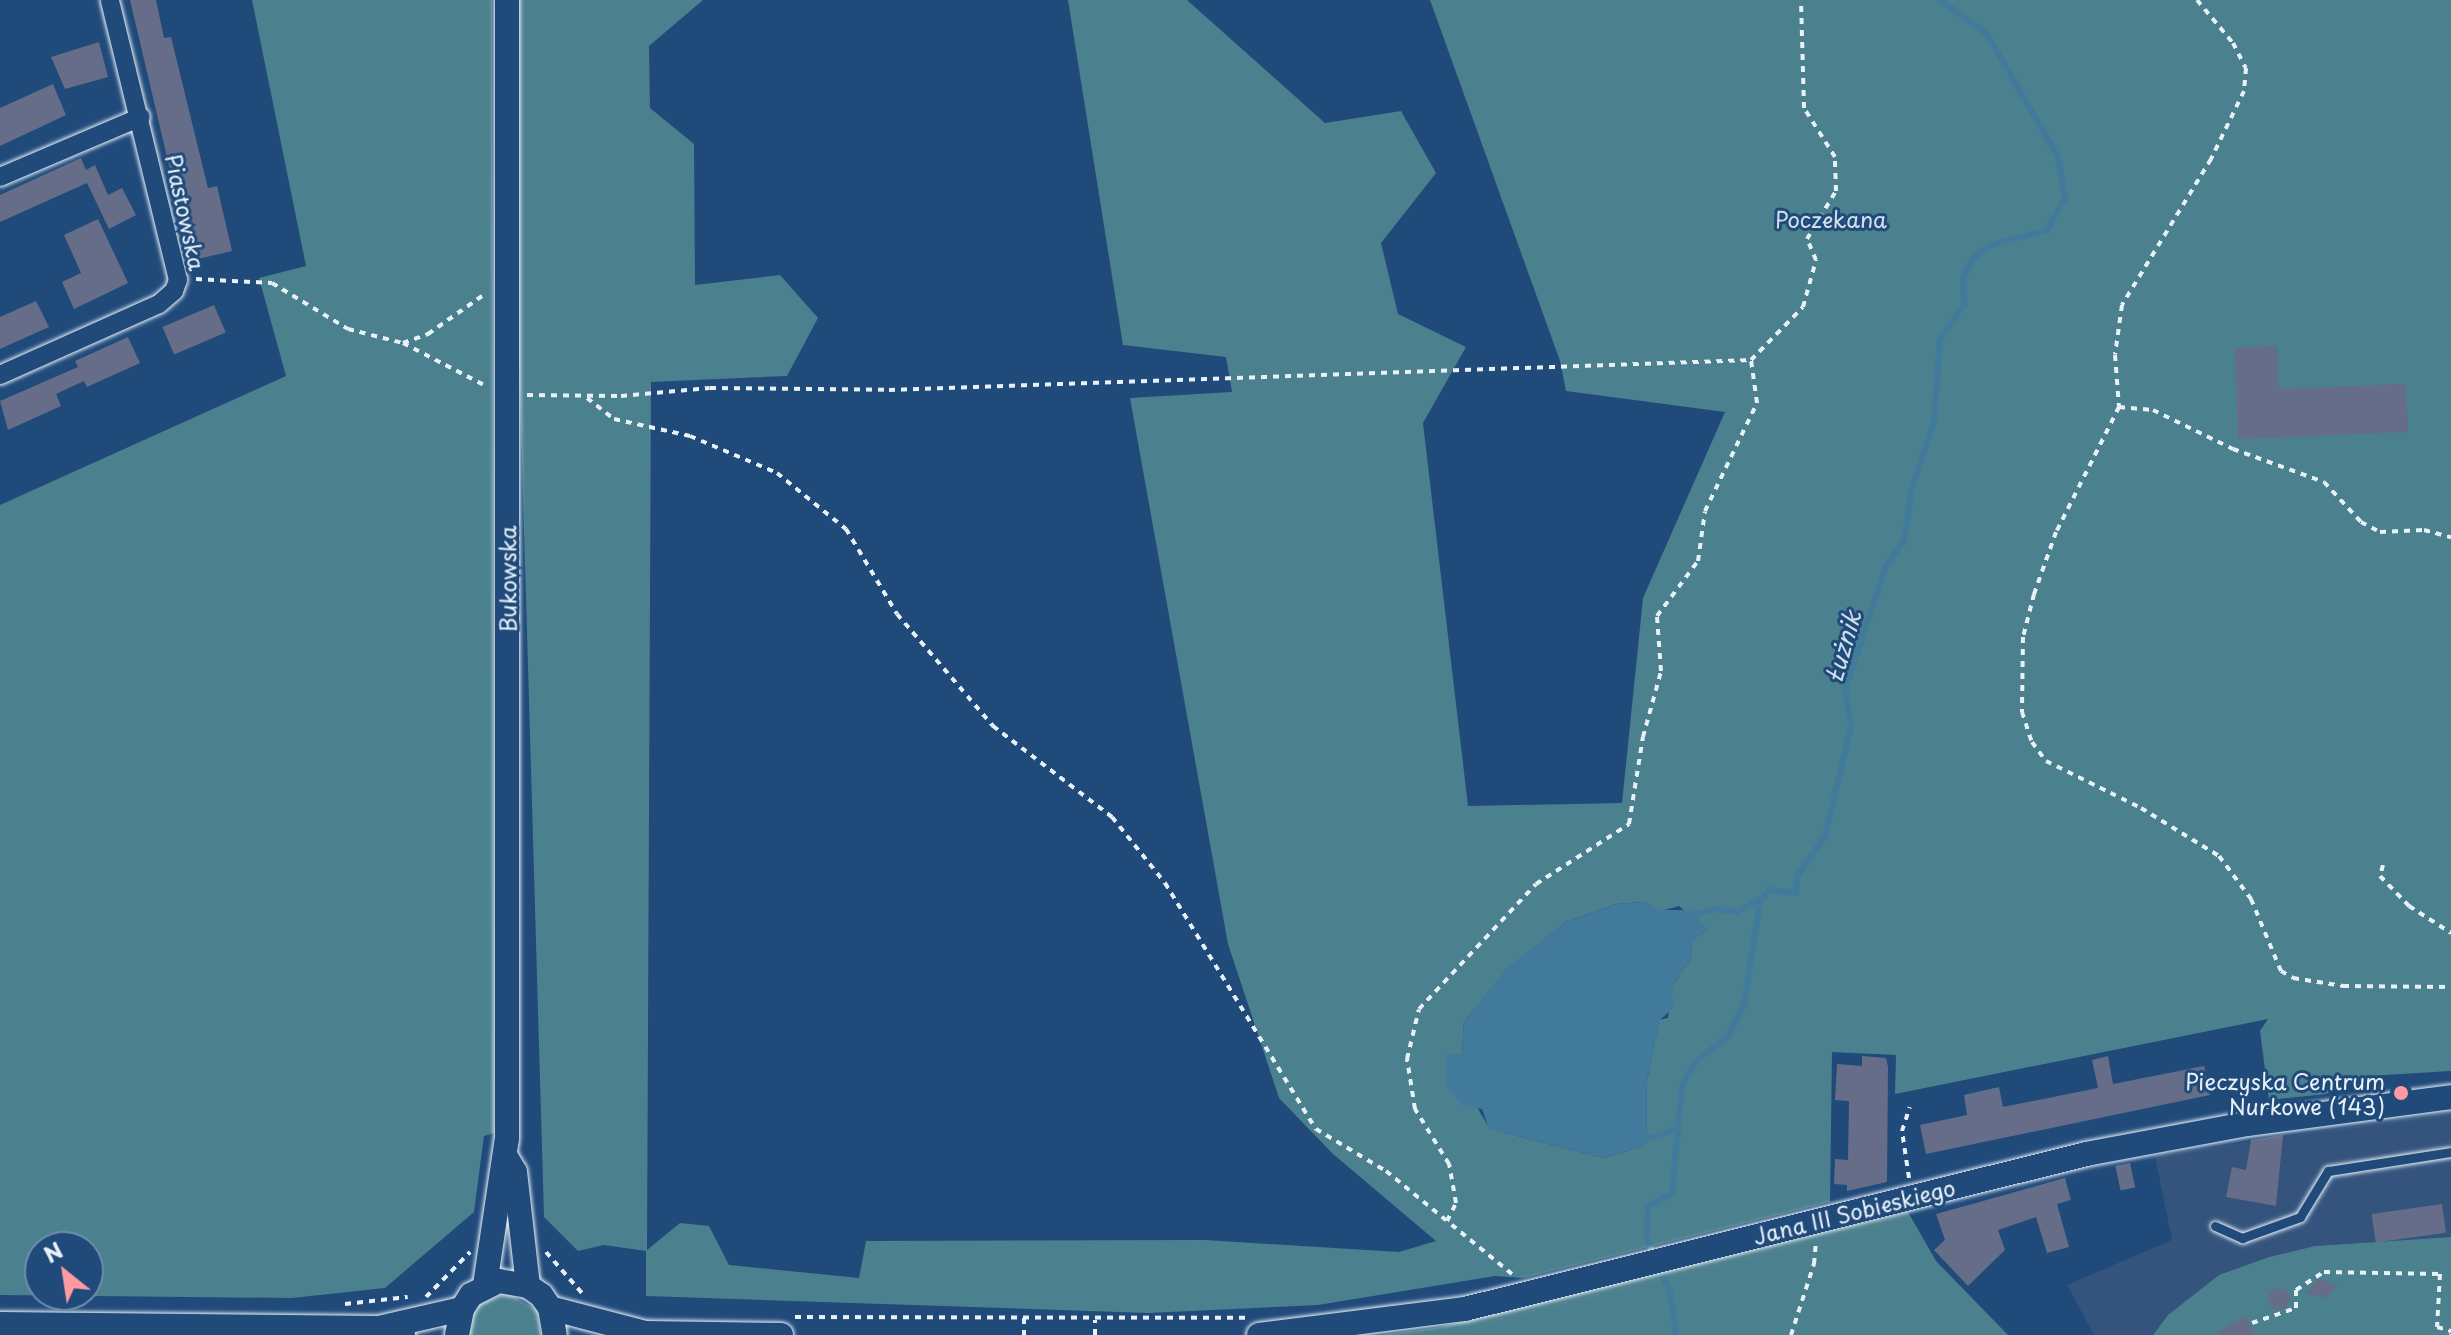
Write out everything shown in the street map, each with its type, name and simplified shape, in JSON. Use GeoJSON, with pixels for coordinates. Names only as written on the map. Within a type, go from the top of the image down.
{"type":"FeatureCollection","features":[{"type":"Feature","properties":{"kind":"street","name":"Piastowska"},"geometry":{"type":"LineString","coordinates":[[0,375],[159,304],[189,277],[110,0]]}},
{"type":"Feature","properties":{"kind":"street","name":"Bukowska"},"geometry":{"type":"LineString","coordinates":[[506,1157],[507,0]]}},
{"type":"Feature","properties":{"kind":"street"},"geometry":{"type":"LineString","coordinates":[[0,177],[141,117]]}},
{"type":"Feature","properties":{"kind":"street","name":"Jana III Sobieskiego"},"geometry":{"type":"LineString","coordinates":[[1256,1326],[1465,1309],[1814,1220],[2113,1149],[2451,1097]]}},
{"type":"Feature","properties":{"kind":"street"},"geometry":{"type":"LineString","coordinates":[[485,1285],[506,1157]]}},
{"type":"Feature","properties":{"kind":"street"},"geometry":{"type":"LineString","coordinates":[[506,1157],[515,1172],[528,1286]]}},
{"type":"Feature","properties":{"kind":"street"},"geometry":{"type":"LineString","coordinates":[[0,1324],[391,1332],[462,1309],[485,1285],[499,1281],[528,1286],[550,1308],[639,1334],[784,1326]]}},
{"type":"Feature","properties":{"kind":"street"},"geometry":{"type":"LineString","coordinates":[[550,1308],[555,1335]]}},
{"type":"Feature","properties":{"kind":"street"},"geometry":{"type":"LineString","coordinates":[[457,1335],[462,1309]]}},
{"type":"Feature","properties":{"kind":"lane"},"geometry":{"type":"LineString","coordinates":[[2215,1226],[2242,1238],[2300,1217],[2328,1171],[2451,1152]]}},
{"type":"Feature","properties":{"kind":"path"},"geometry":{"type":"LineString","coordinates":[[194,295],[189,277],[272,283],[348,329],[403,343],[507,394],[586,396],[710,388],[889,390],[1751,360],[1803,307],[1816,260],[1807,239],[1836,191],[1835,157],[1804,108],[1801,0]]}},
{"type":"Feature","properties":{"kind":"path"},"geometry":{"type":"LineString","coordinates":[[2197,0],[2233,43],[2246,68],[2244,91],[2211,159],[2122,305],[2115,355],[2119,407],[2056,532],[2023,637],[2022,712],[2032,742],[2046,761],[2141,808],[2219,856],[2251,899],[2272,957],[2293,978],[2343,986],[2451,987]]}},
{"type":"Feature","properties":{"kind":"path"},"geometry":{"type":"LineString","coordinates":[[403,343],[428,334],[480,295],[507,292]]}},
{"type":"Feature","properties":{"kind":"path"},"geometry":{"type":"LineString","coordinates":[[1447,1221],[1456,1203],[1449,1164],[1415,1109],[1407,1059],[1419,1009],[1536,884],[1629,824],[1643,737],[1661,671],[1657,616],[1698,561],[1705,511],[1757,403],[1751,360]]}},
{"type":"Feature","properties":{"kind":"path"},"geometry":{"type":"LineString","coordinates":[[586,396],[614,419],[690,436],[777,473],[846,529],[897,614],[993,726],[1112,817],[1165,883],[1316,1129],[1386,1171],[1524,1283]]}},
{"type":"Feature","properties":{"kind":"path"},"geometry":{"type":"LineString","coordinates":[[2119,407],[2153,410],[2233,449],[2324,482],[2361,522],[2380,532],[2424,530],[2451,537]]}},
{"type":"Feature","properties":{"kind":"path"},"geometry":{"type":"LineString","coordinates":[[2383,865],[2380,876],[2409,906],[2451,933]]}},
{"type":"Feature","properties":{"kind":"path"},"geometry":{"type":"LineString","coordinates":[[1910,1107],[1902,1131],[1913,1196]]}},
{"type":"Feature","properties":{"kind":"path"},"geometry":{"type":"LineString","coordinates":[[1791,1335],[1814,1264],[1814,1220]]}},
{"type":"Feature","properties":{"kind":"path"},"geometry":{"type":"LineString","coordinates":[[538,1245],[577,1283],[585,1304]]}},
{"type":"Feature","properties":{"kind":"path"},"geometry":{"type":"LineString","coordinates":[[426,1295],[477,1247]]}},
{"type":"Feature","properties":{"kind":"path"},"geometry":{"type":"LineString","coordinates":[[2252,1323],[2296,1308],[2296,1290],[2324,1272],[2440,1274],[2437,1327],[2451,1333]]}},
{"type":"Feature","properties":{"kind":"path"},"geometry":{"type":"LineString","coordinates":[[784,1326],[1024,1318],[1256,1326]]}},
{"type":"Feature","properties":{"kind":"path"},"geometry":{"type":"LineString","coordinates":[[1024,1318],[1024,1335]]}},
{"type":"Feature","properties":{"kind":"path"},"geometry":{"type":"LineString","coordinates":[[1095,1320],[1095,1335]]}},
{"type":"Feature","properties":{"kind":"shaded area"},"geometry":{"type":"Polygon","coordinates":[[[1644,902],[1661,910],[1690,910],[1708,929],[1692,941],[1691,958],[1672,986],[1673,1008],[1659,1021],[1647,1081],[1646,1145],[1604,1158],[1489,1129],[1482,1109],[1463,1106],[1447,1085],[1446,1054],[1462,1054],[1464,1022],[1509,966],[1566,922],[1616,904],[1644,902]]]}},
{"type":"Feature","properties":{"kind":"shaded area"},"geometry":{"type":"Polygon","coordinates":[[[2451,1112],[2451,1237],[2315,1246],[2269,1257],[2219,1275],[2168,1315],[2153,1335],[2094,1335],[2067,1285],[2172,1240],[2155,1156],[2451,1112]]]}},
{"type":"Feature","properties":{"kind":"green space"},"geometry":{"type":"Polygon","coordinates":[[[252,0],[492,0],[494,1133],[484,1136],[474,1212],[385,1288],[292,1298],[104,1296],[104,1231],[24,1231],[24,1295],[0,1295],[0,505],[286,376],[259,278],[306,266],[252,0]]]}},
{"type":"Feature","properties":{"kind":"green space","name":"Poczekana"},"geometry":{"type":"Polygon","coordinates":[[[516,0],[703,0],[649,46],[650,108],[694,144],[695,285],[780,275],[818,318],[787,376],[651,382],[647,1250],[680,1223],[709,1226],[729,1265],[859,1278],[866,1241],[1205,1240],[1399,1252],[1436,1241],[1333,1154],[1279,1098],[1228,944],[1130,398],[1232,392],[1226,357],[1123,345],[1068,0],[1187,0],[1325,123],[1401,111],[1436,173],[1381,243],[1398,314],[1466,347],[1423,423],[1468,806],[1622,803],[1643,598],[1725,412],[1566,391],[1560,361],[1430,0],[2451,0],[2451,1071],[2369,1076],[2326,1094],[2269,1100],[2260,1031],[2268,1019],[1895,1094],[1896,1055],[1832,1052],[1830,1202],[1524,1278],[1495,1276],[1318,1305],[1148,1313],[646,1296],[646,1251],[604,1245],[578,1251],[544,1217],[516,254],[516,0]],[[1644,902],[1616,904],[1566,922],[1509,967],[1464,1022],[1462,1054],[1446,1055],[1490,1129],[1604,1158],[1646,1145],[1647,1081],[1659,1020],[1668,1018],[1672,986],[1691,958],[1692,940],[1707,930],[1679,906],[1661,911],[1644,902]]]}},
{"type":"Feature","properties":{"kind":"green space"},"geometry":{"type":"Polygon","coordinates":[[[1908,1212],[1936,1261],[2008,1335],[1382,1335],[1440,1327],[1908,1212]]]}},
{"type":"Feature","properties":{"kind":"green space"},"geometry":{"type":"Polygon","coordinates":[[[2451,1237],[2451,1335],[2153,1335],[2168,1315],[2219,1275],[2269,1257],[2315,1246],[2451,1237]]]}},
{"type":"Feature","properties":{"kind":"green space"},"geometry":{"type":"Polygon","coordinates":[[[507,1293],[537,1310],[541,1335],[469,1335],[474,1310],[483,1301],[507,1293]]]}},
{"type":"Feature","properties":{"kind":"building"},"geometry":{"type":"Polygon","coordinates":[[[130,0],[156,0],[164,38],[171,37],[208,188],[217,186],[232,251],[198,259],[194,240],[187,242],[130,0]]]}},
{"type":"Feature","properties":{"kind":"building"},"geometry":{"type":"Polygon","coordinates":[[[99,42],[108,77],[65,89],[51,57],[99,42]]]}},
{"type":"Feature","properties":{"kind":"building"},"geometry":{"type":"Polygon","coordinates":[[[53,84],[66,115],[0,146],[0,108],[53,84]]]}},
{"type":"Feature","properties":{"kind":"building"},"geometry":{"type":"Polygon","coordinates":[[[81,158],[86,170],[95,165],[108,195],[122,188],[136,215],[109,229],[87,183],[0,222],[0,195],[81,158]]]}},
{"type":"Feature","properties":{"kind":"building"},"geometry":{"type":"Polygon","coordinates":[[[98,219],[128,283],[74,309],[62,282],[81,273],[64,235],[98,219]]]}},
{"type":"Feature","properties":{"kind":"building"},"geometry":{"type":"Polygon","coordinates":[[[36,301],[49,327],[0,349],[0,317],[36,301]]]}},
{"type":"Feature","properties":{"kind":"building"},"geometry":{"type":"Polygon","coordinates":[[[214,305],[226,333],[174,354],[162,327],[214,305]]]}},
{"type":"Feature","properties":{"kind":"building"},"geometry":{"type":"Polygon","coordinates":[[[128,337],[140,363],[87,387],[84,381],[56,394],[61,406],[8,430],[0,401],[78,367],[75,361],[128,337]]]}},
{"type":"Feature","properties":{"kind":"building"},"geometry":{"type":"Polygon","coordinates":[[[2277,346],[2279,389],[2406,384],[2408,432],[2238,439],[2235,348],[2277,346]]]}},
{"type":"Feature","properties":{"kind":"building"},"geometry":{"type":"Polygon","coordinates":[[[1862,1056],[1886,1058],[1888,1067],[1887,1182],[1847,1191],[1847,1185],[1834,1184],[1835,1159],[1848,1160],[1849,1101],[1835,1100],[1837,1064],[1862,1066],[1862,1056]]]}},
{"type":"Feature","properties":{"kind":"building"},"geometry":{"type":"Polygon","coordinates":[[[2108,1056],[2113,1084],[2204,1066],[2210,1095],[1926,1154],[1920,1125],[1967,1115],[1964,1095],[1999,1087],[2003,1107],[2098,1088],[2092,1060],[2108,1056]]]}},
{"type":"Feature","properties":{"kind":"building"},"geometry":{"type":"Polygon","coordinates":[[[2283,1135],[2276,1206],[2226,1197],[2232,1167],[2246,1170],[2251,1140],[2283,1135]]]}},
{"type":"Feature","properties":{"kind":"building"},"geometry":{"type":"Polygon","coordinates":[[[2130,1163],[2135,1187],[2121,1191],[2115,1166],[2130,1163]]]}},
{"type":"Feature","properties":{"kind":"building"},"geometry":{"type":"Polygon","coordinates":[[[2065,1178],[2071,1200],[2057,1204],[2069,1247],[2047,1253],[2036,1217],[1998,1230],[2005,1250],[1968,1286],[1934,1250],[1945,1240],[1936,1214],[2065,1178]]]}},
{"type":"Feature","properties":{"kind":"building"},"geometry":{"type":"Polygon","coordinates":[[[2442,1204],[2446,1233],[2376,1243],[2372,1214],[2442,1204]]]}},
{"type":"Feature","properties":{"kind":"building"},"geometry":{"type":"Polygon","coordinates":[[[2318,1279],[2337,1285],[2327,1298],[2305,1293],[2318,1279]]]}},
{"type":"Feature","properties":{"kind":"building"},"geometry":{"type":"Polygon","coordinates":[[[2279,1288],[2287,1291],[2290,1299],[2287,1307],[2279,1310],[2271,1307],[2268,1299],[2271,1291],[2279,1288]]]}},
{"type":"Feature","properties":{"kind":"building"},"geometry":{"type":"Polygon","coordinates":[[[2246,1316],[2256,1335],[2212,1335],[2246,1316]]]}},
{"type":"Feature","properties":{"kind":"waterway","name":"Łużnik"},"geometry":{"type":"LineString","coordinates":[[1654,1255],[1647,1240],[1648,1206],[1672,1193],[1682,1086],[1695,1062],[1728,1036],[1744,1004],[1760,902],[1769,890],[1796,893],[1797,877],[1825,836],[1851,727],[1845,690],[1886,566],[1904,540],[1912,488],[1934,422],[1940,339],[1964,305],[1963,277],[1974,257],[1989,246],[2047,230],[2065,198],[2058,157],[1987,34],[1940,0]]}},
{"type":"Feature","properties":{"kind":"waterway"},"geometry":{"type":"LineString","coordinates":[[1695,915],[1716,909],[1737,912],[1759,900]]}},
{"type":"Feature","properties":{"kind":"waterway"},"geometry":{"type":"LineString","coordinates":[[1648,1138],[1678,1128]]}},
{"type":"Feature","properties":{"kind":"waterway","name":"Łużnik"},"geometry":{"type":"LineString","coordinates":[[1658,1266],[1670,1292],[1676,1335]]}},
{"type":"Feature","properties":{"kind":"place","name":"Pieczyska Centrum Nurkowe (143)"},"geometry":{"type":"Point","coordinates":[2401,1093]}}]}
